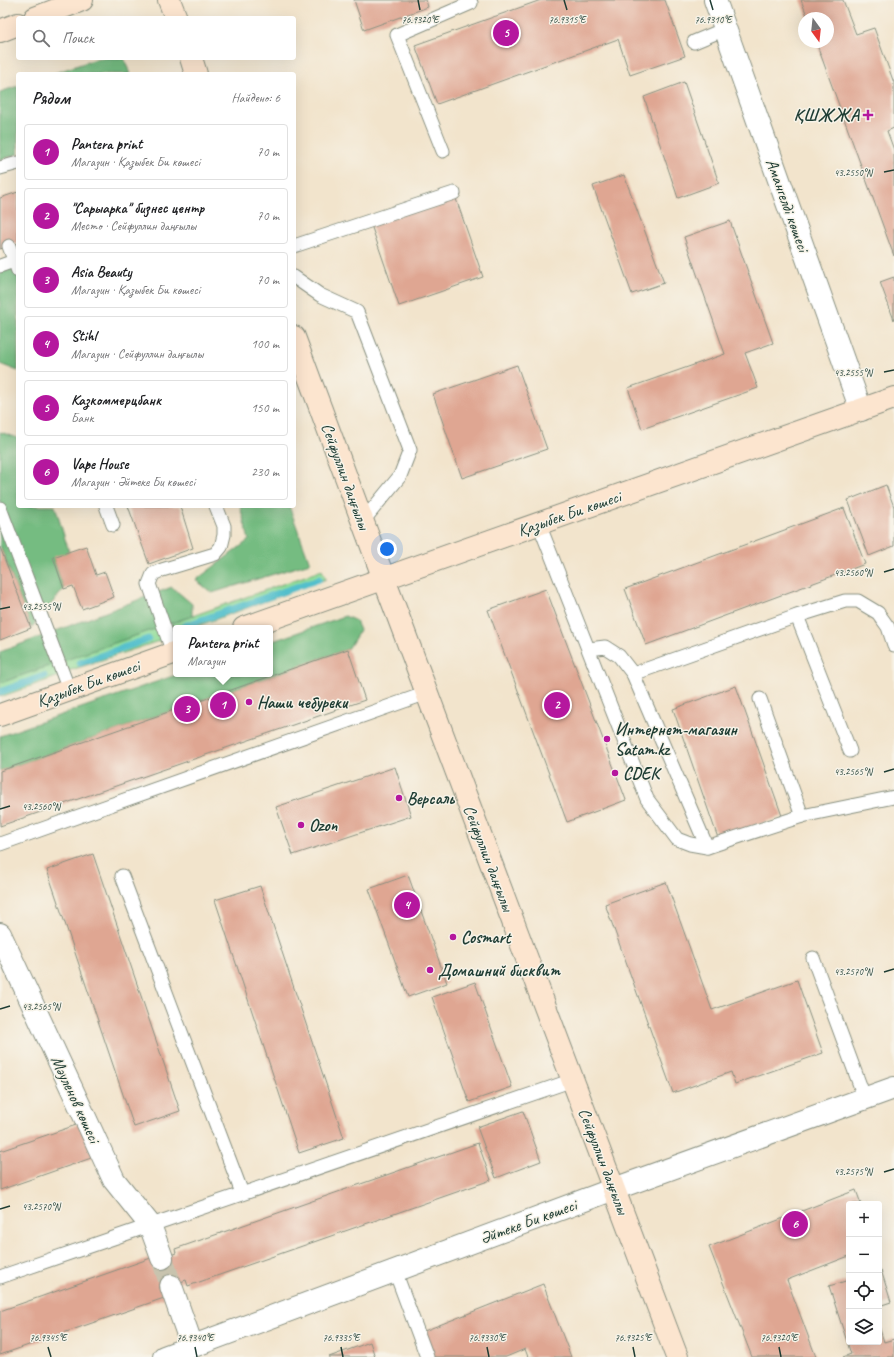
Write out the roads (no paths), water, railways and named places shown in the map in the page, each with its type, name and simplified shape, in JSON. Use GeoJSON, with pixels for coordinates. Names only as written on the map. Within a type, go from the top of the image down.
{"type":"FeatureCollection","features":[{"type":"Feature","properties":{"kind":"main road"},"geometry":{"type":"LineString","coordinates":[[40,16],[82,0]]}},
{"type":"Feature","properties":{"kind":"main road"},"geometry":{"type":"LineString","coordinates":[[169,0],[175,16]]}},
{"type":"Feature","properties":{"kind":"main road"},"geometry":{"type":"LineString","coordinates":[[0,31],[16,25]]}},
{"type":"Feature","properties":{"kind":"main road"},"geometry":{"type":"LineString","coordinates":[[191,60],[195,72]]}},
{"type":"Feature","properties":{"kind":"main road","name":"Сейфуллин даңғылы"},"geometry":{"type":"LineString","coordinates":[[296,342],[678,1357]]}},
{"type":"Feature","properties":{"kind":"main road","name":"Қазыбек Би көшесі"},"geometry":{"type":"LineString","coordinates":[[253,625],[894,398]]}},
{"type":"Feature","properties":{"kind":"main road","name":"Қазыбек Би көшесі"},"geometry":{"type":"LineString","coordinates":[[0,715],[173,654]]}},
{"type":"Feature","properties":{"kind":"street","name":"Амангелді көшесі"},"geometry":{"type":"LineString","coordinates":[[715,0],[861,410]]}},
{"type":"Feature","properties":{"kind":"street","name":"Мәуленов көшесі"},"geometry":{"type":"LineString","coordinates":[[0,934],[114,1180],[150,1225],[162,1258]]}},
{"type":"Feature","properties":{"kind":"street","name":"Әйтеке Би көшесі"},"geometry":{"type":"LineString","coordinates":[[164,1357],[614,1189],[894,1088]]}},
{"type":"Feature","properties":{"kind":"street"},"geometry":{"type":"LineString","coordinates":[[171,1286],[192,1346]]}},
{"type":"Feature","properties":{"kind":"lane"},"geometry":{"type":"LineString","coordinates":[[443,151],[397,35],[471,3],[469,0]]}},
{"type":"Feature","properties":{"kind":"lane"},"geometry":{"type":"LineString","coordinates":[[694,42],[725,30]]}},
{"type":"Feature","properties":{"kind":"lane"},"geometry":{"type":"LineString","coordinates":[[0,168],[16,164]]}},
{"type":"Feature","properties":{"kind":"lane"},"geometry":{"type":"LineString","coordinates":[[296,245],[454,193]]}},
{"type":"Feature","properties":{"kind":"lane"},"geometry":{"type":"LineString","coordinates":[[0,266],[16,266],[9,246]]}},
{"type":"Feature","properties":{"kind":"lane"},"geometry":{"type":"LineString","coordinates":[[296,278],[320,295],[357,312],[410,450],[400,476],[363,521]]}},
{"type":"Feature","properties":{"kind":"lane"},"geometry":{"type":"LineString","coordinates":[[0,508],[69,690]]}},
{"type":"Feature","properties":{"kind":"lane"},"geometry":{"type":"LineString","coordinates":[[107,508],[113,525]]}},
{"type":"Feature","properties":{"kind":"lane"},"geometry":{"type":"LineString","coordinates":[[173,648],[149,584],[153,574],[215,554],[221,547],[224,535],[224,526],[217,508]]}},
{"type":"Feature","properties":{"kind":"lane"},"geometry":{"type":"LineString","coordinates":[[539,524],[647,799],[677,839],[690,844],[707,847],[802,816],[894,797]]}},
{"type":"Feature","properties":{"kind":"lane"},"geometry":{"type":"LineString","coordinates":[[633,674],[797,616],[845,601],[858,601],[878,613],[888,627],[894,645]]}},
{"type":"Feature","properties":{"kind":"lane"},"geometry":{"type":"LineString","coordinates":[[797,616],[850,751]]}},
{"type":"Feature","properties":{"kind":"lane"},"geometry":{"type":"LineString","coordinates":[[589,649],[605,647],[619,656],[633,674],[707,847]]}},
{"type":"Feature","properties":{"kind":"lane"},"geometry":{"type":"LineString","coordinates":[[0,844],[427,693]]}},
{"type":"Feature","properties":{"kind":"lane"},"geometry":{"type":"LineString","coordinates":[[760,699],[802,816]]}},
{"type":"Feature","properties":{"kind":"lane"},"geometry":{"type":"LineString","coordinates":[[122,876],[242,1193]]}},
{"type":"Feature","properties":{"kind":"lane"},"geometry":{"type":"LineString","coordinates":[[813,958],[865,1099]]}},
{"type":"Feature","properties":{"kind":"lane"},"geometry":{"type":"LineString","coordinates":[[0,1277],[573,1080]]}},
{"type":"Feature","properties":{"kind":"lane"},"geometry":{"type":"LineString","coordinates":[[395,1271],[427,1357]]}},
{"type":"Feature","properties":{"kind":"waterway"},"geometry":{"type":"LineString","coordinates":[[187,625],[319,579]]}},
{"type":"Feature","properties":{"kind":"waterway"},"geometry":{"type":"LineString","coordinates":[[80,663],[148,639]]}},
{"type":"Feature","properties":{"kind":"waterway"},"geometry":{"type":"LineString","coordinates":[[0,692],[44,676]]}},
{"type":"Feature","properties":{"kind":"tunnel"},"geometry":{"type":"LineString","coordinates":[[162,1258],[171,1286]]}},
{"type":"Feature","properties":{"kind":"place","name":"Казкоммерцбанк"},"geometry":{"type":"Point","coordinates":[506,33]}},
{"type":"Feature","properties":{"kind":"place","name":"ҚШЖЖА"},"geometry":{"type":"Point","coordinates":[868,115]}},
{"type":"Feature","properties":{"kind":"place","name":"Наши чебуреки"},"geometry":{"type":"Point","coordinates":[249,702]}},
{"type":"Feature","properties":{"kind":"place","name":"Pantera print"},"geometry":{"type":"Point","coordinates":[223,705]}},
{"type":"Feature","properties":{"kind":"place","name":"\"Сарыарка\" бизнес центр"},"geometry":{"type":"Point","coordinates":[557,705]}},
{"type":"Feature","properties":{"kind":"place","name":"Asia Beauty"},"geometry":{"type":"Point","coordinates":[187,709]}},
{"type":"Feature","properties":{"kind":"place","name":"Интернет-магазин Satam.kz"},"geometry":{"type":"Point","coordinates":[607,739]}},
{"type":"Feature","properties":{"kind":"place","name":"CDEK"},"geometry":{"type":"Point","coordinates":[615,773]}},
{"type":"Feature","properties":{"kind":"place","name":"Версаль"},"geometry":{"type":"Point","coordinates":[399,798]}},
{"type":"Feature","properties":{"kind":"place","name":"Ozon"},"geometry":{"type":"Point","coordinates":[301,825]}},
{"type":"Feature","properties":{"kind":"place","name":"Stihl"},"geometry":{"type":"Point","coordinates":[407,905]}},
{"type":"Feature","properties":{"kind":"place","name":"Cosmart"},"geometry":{"type":"Point","coordinates":[453,937]}},
{"type":"Feature","properties":{"kind":"place","name":"Домашний бисквит"},"geometry":{"type":"Point","coordinates":[430,970]}},
{"type":"Feature","properties":{"kind":"place","name":"Vape House"},"geometry":{"type":"Point","coordinates":[795,1224]}}]}
